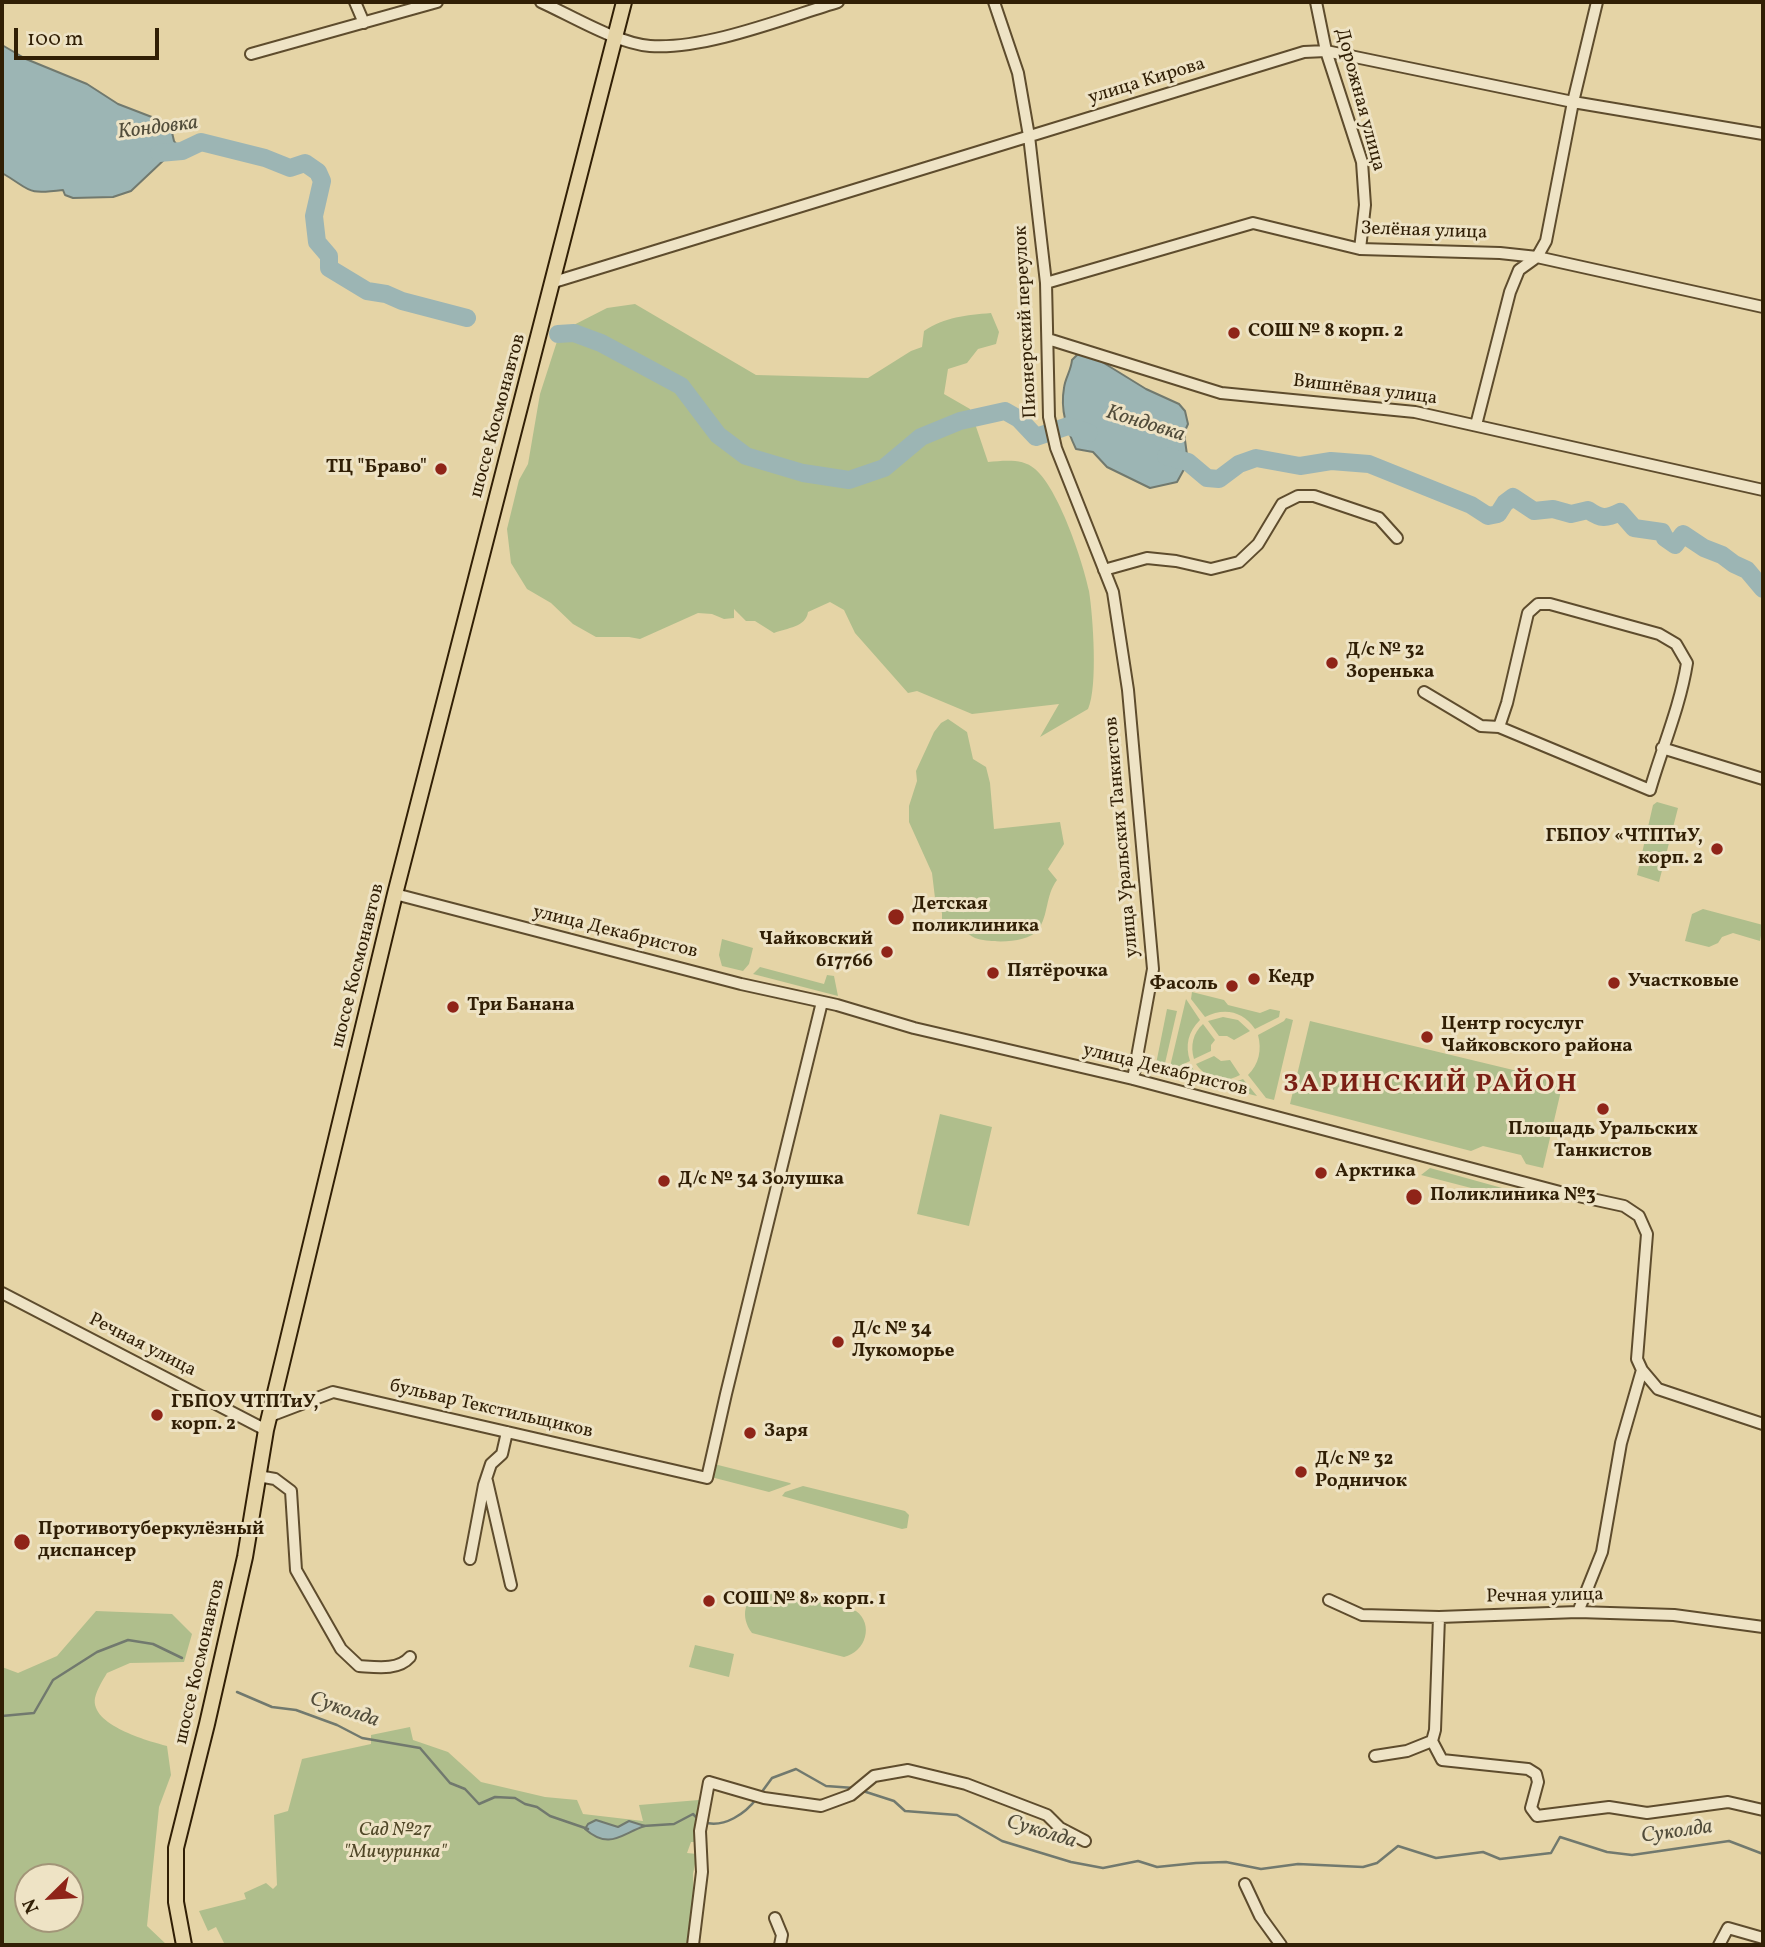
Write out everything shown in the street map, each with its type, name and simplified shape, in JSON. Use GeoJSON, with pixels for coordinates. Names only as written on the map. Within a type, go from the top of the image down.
{"type":"FeatureCollection","features":[{"type":"Feature","properties":{"kind":"main road","name":"шоссе Космонавтов"},"geometry":{"type":"LineString","coordinates":[[184,1945],[176,1902],[176,1848],[245,1557],[268,1423],[396,894],[624,2]]}},
{"type":"Feature","properties":{"kind":"street"},"geometry":{"type":"LineString","coordinates":[[355,2],[364,23]]}},
{"type":"Feature","properties":{"kind":"street"},"geometry":{"type":"LineString","coordinates":[[251,54],[437,2]]}},
{"type":"Feature","properties":{"kind":"street"},"geometry":{"type":"LineString","coordinates":[[541,2],[615,36],[649,46],[698,43],[838,2]]}},
{"type":"Feature","properties":{"kind":"street","name":"Пионерский переулок"},"geometry":{"type":"LineString","coordinates":[[994,2],[1018,73],[1029,136],[1046,283],[1049,417],[1056,448],[1113,592]]}},
{"type":"Feature","properties":{"kind":"street","name":"Дорожная улица"},"geometry":{"type":"LineString","coordinates":[[1316,2],[1326,51],[1362,162],[1365,205],[1360,249]]}},
{"type":"Feature","properties":{"kind":"street"},"geometry":{"type":"LineString","coordinates":[[1476,425],[1510,292],[1519,270],[1537,257],[1546,241],[1573,102],[1597,2]]}},
{"type":"Feature","properties":{"kind":"street","name":"улица Кирова"},"geometry":{"type":"LineString","coordinates":[[554,282],[1304,52],[1326,51],[1573,102],[1763,134]]}},
{"type":"Feature","properties":{"kind":"street","name":"Зелёная улица"},"geometry":{"type":"LineString","coordinates":[[1046,283],[1253,223],[1360,249],[1500,253],[1537,257],[1763,307]]}},
{"type":"Feature","properties":{"kind":"street","name":"Вишнёвая улица"},"geometry":{"type":"LineString","coordinates":[[1048,339],[1221,393],[1415,412],[1763,490]]}},
{"type":"Feature","properties":{"kind":"street"},"geometry":{"type":"LineString","coordinates":[[1104,569],[1147,558],[1177,561],[1211,569],[1239,562],[1258,544],[1282,504],[1298,496],[1314,496],[1379,518],[1397,538]]}},
{"type":"Feature","properties":{"kind":"street","name":"улица Уральских Танкистов"},"geometry":{"type":"LineString","coordinates":[[1113,592],[1128,690],[1153,969],[1133,1079]]}},
{"type":"Feature","properties":{"kind":"street"},"geometry":{"type":"LineString","coordinates":[[1424,692],[1481,726],[1499,727],[1650,790],[1682,694],[1688,663],[1682,651],[1659,634],[1550,604],[1538,604],[1528,613],[1499,727]]}},
{"type":"Feature","properties":{"kind":"street"},"geometry":{"type":"LineString","coordinates":[[1662,748],[1763,779]]}},
{"type":"Feature","properties":{"kind":"street","name":"улица Декабристов"},"geometry":{"type":"LineString","coordinates":[[396,894],[710,976],[822,1002],[914,1028],[1133,1079],[1560,1192],[1624,1206],[1639,1216],[1647,1234],[1637,1359],[1642,1370]]}},
{"type":"Feature","properties":{"kind":"street","name":"бульвар Текстильщиков"},"geometry":{"type":"LineString","coordinates":[[268,1423],[333,1392],[708,1478],[822,1002]]}},
{"type":"Feature","properties":{"kind":"street","name":"Речная улица"},"geometry":{"type":"LineString","coordinates":[[2,1293],[268,1423]]}},
{"type":"Feature","properties":{"kind":"street"},"geometry":{"type":"LineString","coordinates":[[1642,1370],[1658,1389],[1763,1424]]}},
{"type":"Feature","properties":{"kind":"street"},"geometry":{"type":"LineString","coordinates":[[1577,1612],[1602,1552],[1620,1443],[1642,1370]]}},
{"type":"Feature","properties":{"kind":"street"},"geometry":{"type":"LineString","coordinates":[[470,1559],[486,1478],[491,1464],[502,1454],[508,1432]]}},
{"type":"Feature","properties":{"kind":"street"},"geometry":{"type":"LineString","coordinates":[[258,1476],[275,1479],[291,1491],[296,1570],[341,1650],[359,1666],[386,1668],[405,1662],[410,1657]]}},
{"type":"Feature","properties":{"kind":"street"},"geometry":{"type":"LineString","coordinates":[[486,1478],[511,1585]]}},
{"type":"Feature","properties":{"kind":"street","name":"Речная улица"},"geometry":{"type":"LineString","coordinates":[[1329,1600],[1362,1615],[1439,1617],[1577,1612],[1674,1615],[1763,1627]]}},
{"type":"Feature","properties":{"kind":"street"},"geometry":{"type":"LineString","coordinates":[[1439,1617],[1435,1730],[1432,1741],[1443,1760],[1528,1769],[1536,1774],[1538,1782],[1531,1808],[1537,1816],[1609,1807],[1647,1813],[1728,1802],[1763,1810]]}},
{"type":"Feature","properties":{"kind":"street"},"geometry":{"type":"LineString","coordinates":[[1375,1756],[1407,1751],[1432,1741]]}},
{"type":"Feature","properties":{"kind":"street"},"geometry":{"type":"LineString","coordinates":[[693,1945],[702,1872],[700,1830],[709,1782],[764,1798],[821,1806],[851,1795],[874,1776],[908,1770],[966,1784],[1047,1815],[1060,1828],[1085,1841]]}},
{"type":"Feature","properties":{"kind":"street"},"geometry":{"type":"LineString","coordinates":[[1245,1884],[1260,1916],[1281,1945]]}},
{"type":"Feature","properties":{"kind":"street"},"geometry":{"type":"LineString","coordinates":[[775,1918],[782,1935],[780,1945]]}},
{"type":"Feature","properties":{"kind":"street"},"geometry":{"type":"LineString","coordinates":[[1719,1945],[1728,1928],[1763,1938]]}},
{"type":"Feature","properties":{"kind":"green space"},"geometry":{"type":"Polygon","coordinates":[[[635,304],[756,375],[868,378],[922,347],[924,331],[932,326],[956,318],[991,313],[999,332],[996,344],[978,349],[967,363],[948,369],[944,394],[970,409],[988,462],[1013,461],[1035,469],[1044,478],[1061,508],[1089,591],[1094,669],[1088,709],[1040,737],[1059,704],[972,714],[917,691],[908,693],[855,633],[844,610],[830,602],[808,612],[800,624],[774,633],[755,621],[746,621],[734,609],[734,618],[724,619],[712,614],[698,613],[640,639],[596,637],[573,624],[551,603],[527,589],[511,563],[507,529],[519,480],[528,464],[540,394],[560,332],[607,308],[635,304]]]}},
{"type":"Feature","properties":{"kind":"green space"},"geometry":{"type":"Polygon","coordinates":[[[948,719],[967,732],[973,759],[986,767],[994,829],[1060,822],[1064,844],[1048,869],[1057,880],[1038,930],[1026,938],[1008,941],[982,940],[942,921],[942,913],[935,898],[932,873],[909,822],[909,806],[917,781],[916,771],[934,732],[948,719]]]}},
{"type":"Feature","properties":{"kind":"green space"},"geometry":{"type":"Polygon","coordinates":[[[1657,802],[1678,808],[1659,882],[1637,875],[1653,805],[1657,802]]]}},
{"type":"Feature","properties":{"kind":"green space"},"geometry":{"type":"Polygon","coordinates":[[[1703,909],[1763,925],[1760,941],[1733,933],[1709,947],[1685,941],[1692,914],[1703,909]]]}},
{"type":"Feature","properties":{"kind":"green space"},"geometry":{"type":"Polygon","coordinates":[[[722,939],[753,948],[749,964],[743,971],[722,966],[719,955],[722,939]]]}},
{"type":"Feature","properties":{"kind":"green space"},"geometry":{"type":"Polygon","coordinates":[[[760,967],[824,984],[827,975],[834,976],[838,996],[753,974],[760,967]]]}},
{"type":"Feature","properties":{"kind":"green space"},"geometry":{"type":"Polygon","coordinates":[[[1192,992],[1260,1013],[1270,1009],[1280,1011],[1279,1017],[1255,1029],[1245,1018],[1233,1012],[1219,1012],[1205,1017],[1191,999],[1192,992]]]}},
{"type":"Feature","properties":{"kind":"green space"},"geometry":{"type":"Polygon","coordinates":[[[1186,999],[1200,1020],[1189,1039],[1190,1061],[1169,1071],[1186,999]]]}},
{"type":"Feature","properties":{"kind":"green space"},"geometry":{"type":"Polygon","coordinates":[[[1167,1009],[1177,1011],[1163,1072],[1155,1069],[1167,1009]]]}},
{"type":"Feature","properties":{"kind":"green space"},"geometry":{"type":"Polygon","coordinates":[[[1223,1017],[1238,1020],[1250,1031],[1234,1040],[1219,1036],[1208,1021],[1223,1017]]]}},
{"type":"Feature","properties":{"kind":"green space"},"geometry":{"type":"Polygon","coordinates":[[[1286,1018],[1293,1020],[1274,1100],[1266,1098],[1248,1075],[1259,1056],[1258,1035],[1286,1018]]]}},
{"type":"Feature","properties":{"kind":"green space"},"geometry":{"type":"Polygon","coordinates":[[[1310,1021],[1563,1082],[1543,1168],[1526,1164],[1521,1155],[1483,1146],[1471,1151],[1290,1104],[1310,1021]]]}},
{"type":"Feature","properties":{"kind":"green space"},"geometry":{"type":"Polygon","coordinates":[[[1203,1024],[1215,1040],[1211,1051],[1194,1059],[1193,1040],[1203,1024]]]}},
{"type":"Feature","properties":{"kind":"green space"},"geometry":{"type":"Polygon","coordinates":[[[1214,1056],[1221,1061],[1230,1060],[1240,1075],[1222,1080],[1205,1074],[1196,1064],[1214,1056]]]}},
{"type":"Feature","properties":{"kind":"green space"},"geometry":{"type":"Polygon","coordinates":[[[1191,1066],[1202,1077],[1214,1083],[1243,1079],[1257,1096],[1172,1075],[1191,1066]]]}},
{"type":"Feature","properties":{"kind":"green space"},"geometry":{"type":"Polygon","coordinates":[[[940,1114],[992,1127],[969,1226],[917,1214],[940,1114]]]}},
{"type":"Feature","properties":{"kind":"green space"},"geometry":{"type":"Polygon","coordinates":[[[1430,1168],[1531,1196],[1529,1203],[1421,1175],[1430,1168]]]}},
{"type":"Feature","properties":{"kind":"green space"},"geometry":{"type":"Polygon","coordinates":[[[714,1464],[791,1484],[769,1492],[711,1477],[714,1464]]]}},
{"type":"Feature","properties":{"kind":"green space"},"geometry":{"type":"Polygon","coordinates":[[[803,1486],[905,1511],[909,1515],[907,1528],[902,1529],[782,1496],[785,1492],[803,1486]]]}},
{"type":"Feature","properties":{"kind":"green space"},"geometry":{"type":"Polygon","coordinates":[[[761,1588],[856,1611],[865,1623],[862,1644],[858,1650],[844,1657],[752,1633],[746,1621],[746,1609],[751,1597],[761,1588]]]}},
{"type":"Feature","properties":{"kind":"green space"},"geometry":{"type":"Polygon","coordinates":[[[96,1611],[172,1614],[192,1634],[184,1662],[130,1663],[107,1673],[95,1698],[96,1708],[111,1724],[135,1736],[167,1746],[171,1775],[159,1807],[147,1926],[167,1945],[2,1945],[2,1667],[18,1673],[57,1656],[96,1611]]]}},
{"type":"Feature","properties":{"kind":"green space"},"geometry":{"type":"Polygon","coordinates":[[[695,1645],[734,1654],[729,1677],[689,1667],[695,1645]]]}},
{"type":"Feature","properties":{"kind":"green space","name":"Сад №27 \"Мичуринка\""},"geometry":{"type":"Polygon","coordinates":[[[410,1727],[413,1740],[448,1752],[481,1782],[545,1797],[577,1800],[583,1814],[643,1821],[639,1805],[699,1800],[695,1842],[691,1842],[687,1853],[697,1854],[693,1874],[694,1908],[688,1945],[225,1945],[216,1927],[208,1931],[199,1911],[246,1899],[244,1893],[266,1883],[273,1889],[277,1885],[274,1815],[288,1811],[302,1759],[371,1744],[371,1735],[410,1727]]]}},
{"type":"Feature","properties":{"kind":"water"},"geometry":{"type":"Polygon","coordinates":[[[2,45],[26,59],[87,84],[118,104],[170,124],[174,141],[182,151],[166,158],[131,191],[113,197],[73,198],[65,195],[63,190],[29,190],[2,173],[2,45]]]}},
{"type":"Feature","properties":{"kind":"water"},"geometry":{"type":"Polygon","coordinates":[[[1086,352],[1146,389],[1179,404],[1185,411],[1188,424],[1184,433],[1188,462],[1177,482],[1150,488],[1107,467],[1093,452],[1076,449],[1065,420],[1063,396],[1072,360],[1079,353],[1086,352]]]}},
{"type":"Feature","properties":{"kind":"water"},"geometry":{"type":"Polygon","coordinates":[[[596,1820],[618,1827],[629,1821],[645,1826],[609,1840],[585,1829],[596,1820]]]}},
{"type":"Feature","properties":{"kind":"waterway","name":"Кондовка"},"geometry":{"type":"LineString","coordinates":[[159,153],[182,151],[201,142],[265,158],[290,168],[305,163],[318,172],[322,181],[314,216],[317,242],[329,256],[329,268],[367,291],[467,318]]}},
{"type":"Feature","properties":{"kind":"waterway","name":"Кондовка"},"geometry":{"type":"LineString","coordinates":[[558,334],[574,333],[601,343],[681,386],[718,435],[746,456],[803,473],[849,480],[884,468],[921,437],[960,421],[1005,411],[1019,419],[1036,437],[1068,426],[1089,433]]}},
{"type":"Feature","properties":{"kind":"waterway","name":"Кондовка"},"geometry":{"type":"LineString","coordinates":[[1166,456],[1188,462],[1207,478],[1219,479],[1239,464],[1256,458],[1300,466],[1331,461],[1369,464],[1471,505],[1488,516],[1498,514],[1513,497],[1534,511],[1553,509],[1571,514],[1588,510],[1604,517],[1620,512],[1634,528],[1662,532],[1665,538],[1675,545],[1683,534],[1747,570],[1763,589]]}},
{"type":"Feature","properties":{"kind":"waterway","name":"Суколда"},"geometry":{"type":"LineString","coordinates":[[2,1716],[34,1713],[53,1680],[97,1652],[128,1640],[153,1644],[182,1658]]}},
{"type":"Feature","properties":{"kind":"waterway","name":"Суколда"},"geometry":{"type":"LineString","coordinates":[[237,1692],[272,1707],[296,1710],[337,1725],[362,1738],[420,1748],[450,1783],[465,1789],[479,1804],[495,1797],[515,1798],[550,1816],[588,1829]]}},
{"type":"Feature","properties":{"kind":"waterway","name":"Суколда"},"geometry":{"type":"LineString","coordinates":[[761,1793],[772,1778],[796,1769],[826,1786],[854,1788]]}},
{"type":"Feature","properties":{"kind":"waterway","name":"Суколда"},"geometry":{"type":"LineString","coordinates":[[863,1791],[894,1801],[905,1811],[957,1815],[1002,1841],[1071,1862],[1103,1868],[1138,1861],[1157,1867],[1226,1862],[1261,1869],[1298,1864],[1363,1867],[1377,1863],[1398,1846],[1436,1858],[1483,1852],[1500,1859],[1551,1853],[1560,1837],[1607,1852],[1632,1855],[1729,1841],[1763,1854]]}},
{"type":"Feature","properties":{"kind":"waterway","name":"Суколда"},"geometry":{"type":"LineString","coordinates":[[703,1822],[719,1823],[734,1818],[757,1798]]}},
{"type":"Feature","properties":{"kind":"waterway","name":"Суколда"},"geometry":{"type":"LineString","coordinates":[[643,1826],[674,1824],[693,1814],[698,1819]]}},
{"type":"Feature","properties":{"kind":"place","name":"СОШ № 8 корп. 2"},"geometry":{"type":"Point","coordinates":[1234,333]}},
{"type":"Feature","properties":{"kind":"place","name":"ТЦ \"Браво\""},"geometry":{"type":"Point","coordinates":[441,469]}},
{"type":"Feature","properties":{"kind":"place","name":"Д/с № 32 Зоренька"},"geometry":{"type":"Point","coordinates":[1332,663]}},
{"type":"Feature","properties":{"kind":"place","name":"ГБПОУ «ЧТПТиУ, корп. 2"},"geometry":{"type":"Point","coordinates":[1717,849]}},
{"type":"Feature","properties":{"kind":"place","name":"Детская поликлиника"},"geometry":{"type":"Point","coordinates":[896,917]}},
{"type":"Feature","properties":{"kind":"place","name":"Чайковский 617766"},"geometry":{"type":"Point","coordinates":[887,952]}},
{"type":"Feature","properties":{"kind":"place","name":"Пятёрочка"},"geometry":{"type":"Point","coordinates":[993,973]}},
{"type":"Feature","properties":{"kind":"place","name":"Кедр"},"geometry":{"type":"Point","coordinates":[1254,979]}},
{"type":"Feature","properties":{"kind":"place","name":"Участковые"},"geometry":{"type":"Point","coordinates":[1614,983]}},
{"type":"Feature","properties":{"kind":"place","name":"Фасоль"},"geometry":{"type":"Point","coordinates":[1232,986]}},
{"type":"Feature","properties":{"kind":"place","name":"Три Банана"},"geometry":{"type":"Point","coordinates":[453,1007]}},
{"type":"Feature","properties":{"kind":"place","name":"Центр госуслуг Чайковского района"},"geometry":{"type":"Point","coordinates":[1427,1037]}},
{"type":"Feature","properties":{"kind":"place","name":"Площадь Уральских Танкистов"},"geometry":{"type":"Point","coordinates":[1603,1109]}},
{"type":"Feature","properties":{"kind":"place","name":"Арктика"},"geometry":{"type":"Point","coordinates":[1321,1173]}},
{"type":"Feature","properties":{"kind":"place","name":"Д/с № 34 Золушка"},"geometry":{"type":"Point","coordinates":[664,1181]}},
{"type":"Feature","properties":{"kind":"place","name":"Поликлиника №3"},"geometry":{"type":"Point","coordinates":[1414,1197]}},
{"type":"Feature","properties":{"kind":"place","name":"Д/с № 34 Лукоморье"},"geometry":{"type":"Point","coordinates":[838,1342]}},
{"type":"Feature","properties":{"kind":"place","name":"ГБПОУ ЧТПТиУ, корп. 2"},"geometry":{"type":"Point","coordinates":[157,1415]}},
{"type":"Feature","properties":{"kind":"place","name":"Заря"},"geometry":{"type":"Point","coordinates":[750,1433]}},
{"type":"Feature","properties":{"kind":"place","name":"Д/с № 32 Родничок"},"geometry":{"type":"Point","coordinates":[1301,1472]}},
{"type":"Feature","properties":{"kind":"place","name":"Противотуберкулёзный диспансер"},"geometry":{"type":"Point","coordinates":[22,1542]}},
{"type":"Feature","properties":{"kind":"place","name":"СОШ № 8» корп. 1"},"geometry":{"type":"Point","coordinates":[709,1601]}},
{"type":"Feature","properties":{"kind":"district","name":"ЗАРИНСКИЙ РАЙОН"},"geometry":{"type":"Point","coordinates":[1431,1086]}}]}
